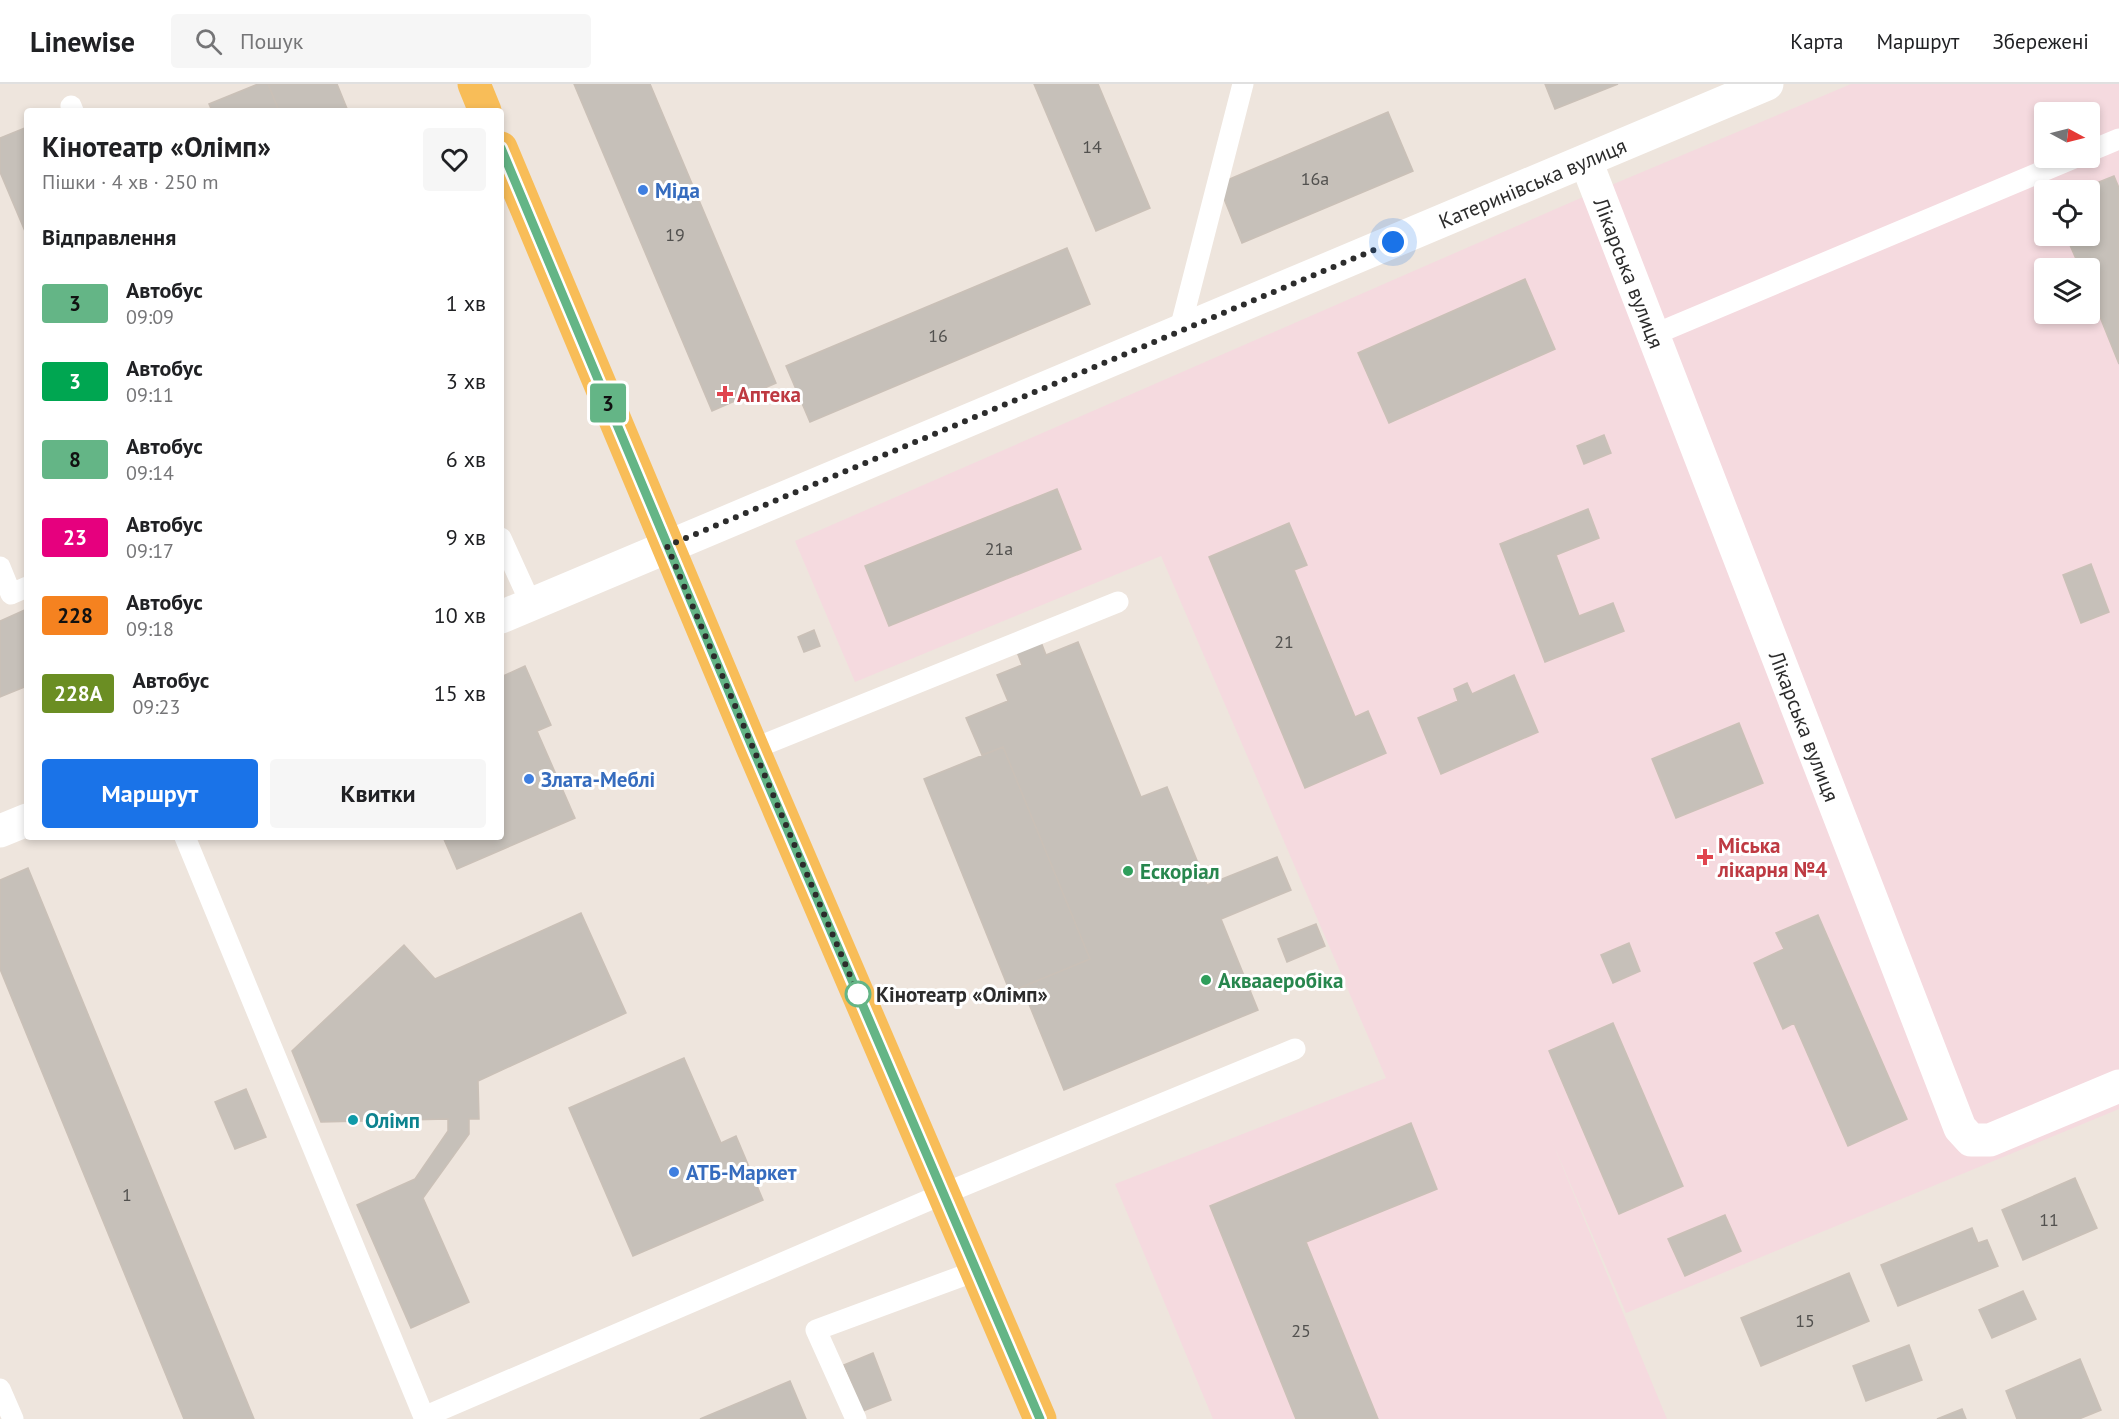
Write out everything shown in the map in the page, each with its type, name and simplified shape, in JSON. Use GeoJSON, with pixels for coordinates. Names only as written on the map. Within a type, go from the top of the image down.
{"type":"FeatureCollection","features":[{"type":"Feature","properties":{"kind":"main road"},"geometry":{"type":"LineString","coordinates":[[474,84],[484,108]]}},
{"type":"Feature","properties":{"kind":"main road"},"geometry":{"type":"LineString","coordinates":[[504,155],[753,749],[1040,1419]]}},
{"type":"Feature","properties":{"kind":"street","name":"Катеринівська вулиця"},"geometry":{"type":"LineString","coordinates":[[504,616],[1767,84]]}},
{"type":"Feature","properties":{"kind":"street","name":"Лікарська вулиця"},"geometry":{"type":"LineString","coordinates":[[1586,161],[1960,1128],[1971,1140],[1990,1140],[2119,1086]]}},
{"type":"Feature","properties":{"kind":"street"},"geometry":{"type":"LineString","coordinates":[[0,831],[24,821]]}},
{"type":"Feature","properties":{"kind":"lane"},"geometry":{"type":"LineString","coordinates":[[1179,333],[1243,84]]}},
{"type":"Feature","properties":{"kind":"lane"},"geometry":{"type":"LineString","coordinates":[[2100,147],[2119,139]]}},
{"type":"Feature","properties":{"kind":"lane"},"geometry":{"type":"LineString","coordinates":[[1653,335],[2050,168]]}},
{"type":"Feature","properties":{"kind":"lane"},"geometry":{"type":"LineString","coordinates":[[504,545],[531,604]]}},
{"type":"Feature","properties":{"kind":"lane"},"geometry":{"type":"LineString","coordinates":[[0,567],[11,594],[24,588]]}},
{"type":"Feature","properties":{"kind":"lane"},"geometry":{"type":"LineString","coordinates":[[753,749],[1118,602]]}},
{"type":"Feature","properties":{"kind":"lane"},"geometry":{"type":"LineString","coordinates":[[186,840],[422,1418],[943,1194],[1295,1049]]}},
{"type":"Feature","properties":{"kind":"lane"},"geometry":{"type":"LineString","coordinates":[[856,1419],[816,1330],[976,1271]]}},
{"type":"Feature","properties":{"kind":"lane"},"geometry":{"type":"LineString","coordinates":[[0,1389],[12,1419]]}},
{"type":"Feature","properties":{"kind":"shaded area","name":"Міська лікарня №4"},"geometry":{"type":"Polygon","coordinates":[[[1851,84],[2119,84],[2119,1109],[1626,1313],[1551,1139],[1667,1419],[1213,1419],[1115,1184],[1386,1078],[1161,556],[855,682],[795,541],[1590,194],[1851,84]]]}},
{"type":"Feature","properties":{"kind":"building"},"geometry":{"type":"Polygon","coordinates":[[[258,84],[268,84],[278,108],[211,108],[209,104],[258,84]]]}},
{"type":"Feature","properties":{"kind":"building"},"geometry":{"type":"Polygon","coordinates":[[[268,84],[337,84],[347,108],[278,108],[268,84]]]}},
{"type":"Feature","properties":{"kind":"building"},"geometry":{"type":"Polygon","coordinates":[[[574,84],[650,84],[776,383],[712,411],[574,84]]]}},
{"type":"Feature","properties":{"kind":"building"},"geometry":{"type":"Polygon","coordinates":[[[1034,84],[1098,84],[1150,208],[1096,231],[1034,84]]]}},
{"type":"Feature","properties":{"kind":"building"},"geometry":{"type":"Polygon","coordinates":[[[1545,84],[1618,84],[1555,109],[1545,84]]]}},
{"type":"Feature","properties":{"kind":"building"},"geometry":{"type":"Polygon","coordinates":[[[1388,112],[1413,171],[1242,243],[1218,184],[1388,112]]]}},
{"type":"Feature","properties":{"kind":"building"},"geometry":{"type":"Polygon","coordinates":[[[24,128],[24,229],[0,172],[0,138],[24,128]]]}},
{"type":"Feature","properties":{"kind":"building"},"geometry":{"type":"Polygon","coordinates":[[[2114,176],[2119,188],[2119,364],[2100,317],[2100,258],[2076,258],[2070,246],[2100,246],[2100,182],[2114,176]]]}},
{"type":"Feature","properties":{"kind":"building"},"geometry":{"type":"Polygon","coordinates":[[[1067,248],[1090,304],[810,422],[786,366],[1067,248]]]}},
{"type":"Feature","properties":{"kind":"building"},"geometry":{"type":"Polygon","coordinates":[[[1525,279],[1555,349],[1389,423],[1358,353],[1525,279]]]}},
{"type":"Feature","properties":{"kind":"building"},"geometry":{"type":"Polygon","coordinates":[[[1604,435],[1611,453],[1584,464],[1577,446],[1604,435]]]}},
{"type":"Feature","properties":{"kind":"building"},"geometry":{"type":"Polygon","coordinates":[[[1057,489],[1081,549],[889,626],[865,566],[1057,489]]]}},
{"type":"Feature","properties":{"kind":"building"},"geometry":{"type":"Polygon","coordinates":[[[1588,509],[1599,538],[1556,555],[1579,616],[1613,603],[1624,631],[1545,662],[1500,544],[1588,509]]]}},
{"type":"Feature","properties":{"kind":"building"},"geometry":{"type":"Polygon","coordinates":[[[1289,523],[1307,565],[1294,570],[1355,717],[1368,711],[1386,753],[1305,788],[1209,557],[1289,523]]]}},
{"type":"Feature","properties":{"kind":"building"},"geometry":{"type":"Polygon","coordinates":[[[2091,564],[2109,612],[2081,623],[2063,575],[2091,564]]]}},
{"type":"Feature","properties":{"kind":"building"},"geometry":{"type":"Polygon","coordinates":[[[24,610],[24,687],[0,697],[0,621],[24,610]]]}},
{"type":"Feature","properties":{"kind":"building"},"geometry":{"type":"Polygon","coordinates":[[[814,630],[820,646],[804,652],[798,637],[814,630]]]}},
{"type":"Feature","properties":{"kind":"building","name":"Ескоріал"},"geometry":{"type":"Polygon","coordinates":[[[1041,642],[1046,655],[1078,642],[1141,797],[1167,787],[1207,885],[1277,857],[1291,890],[1221,919],[1258,1010],[1064,1090],[1022,987],[1090,959],[1003,747],[982,755],[966,718],[1008,701],[997,675],[1022,665],[1017,652],[1041,642]]]}},
{"type":"Feature","properties":{"kind":"building","name":"Злата-Меблі"},"geometry":{"type":"Polygon","coordinates":[[[525,666],[551,725],[537,731],[575,818],[457,869],[444,840],[504,840],[504,676],[525,666]]]}},
{"type":"Feature","properties":{"kind":"building"},"geometry":{"type":"Polygon","coordinates":[[[1514,675],[1538,732],[1441,774],[1418,718],[1458,701],[1454,689],[1467,683],[1472,694],[1514,675]]]}},
{"type":"Feature","properties":{"kind":"building"},"geometry":{"type":"Polygon","coordinates":[[[1739,723],[1763,783],[1676,818],[1652,759],[1739,723]]]}},
{"type":"Feature","properties":{"kind":"building"},"geometry":{"type":"Polygon","coordinates":[[[1003,747],[1090,959],[1010,992],[924,779],[1003,747]]]}},
{"type":"Feature","properties":{"kind":"building"},"geometry":{"type":"Polygon","coordinates":[[[28,868],[254,1419],[184,1419],[0,969],[0,880],[28,868]]]}},
{"type":"Feature","properties":{"kind":"building","name":"Олімп"},"geometry":{"type":"Polygon","coordinates":[[[581,913],[626,1013],[478,1081],[479,1119],[469,1119],[469,1134],[423,1198],[469,1302],[411,1328],[357,1205],[415,1179],[448,1131],[448,1119],[321,1122],[292,1051],[404,945],[435,979],[581,913]]]}},
{"type":"Feature","properties":{"kind":"building"},"geometry":{"type":"Polygon","coordinates":[[[1818,915],[1907,1119],[1848,1146],[1794,1023],[1783,1029],[1754,963],[1784,949],[1776,933],[1818,915]]]}},
{"type":"Feature","properties":{"kind":"building"},"geometry":{"type":"Polygon","coordinates":[[[1316,924],[1325,946],[1287,962],[1278,939],[1316,924]]]}},
{"type":"Feature","properties":{"kind":"building"},"geometry":{"type":"Polygon","coordinates":[[[1629,943],[1640,971],[1613,983],[1601,955],[1629,943]]]}},
{"type":"Feature","properties":{"kind":"building"},"geometry":{"type":"Polygon","coordinates":[[[1613,1023],[1683,1186],[1619,1214],[1549,1051],[1613,1023]]]}},
{"type":"Feature","properties":{"kind":"building","name":"АТБ-Маркет"},"geometry":{"type":"Polygon","coordinates":[[[684,1058],[721,1143],[736,1136],[763,1200],[633,1256],[569,1108],[684,1058]]]}},
{"type":"Feature","properties":{"kind":"building"},"geometry":{"type":"Polygon","coordinates":[[[246,1089],[266,1137],[235,1149],[215,1102],[246,1089]]]}},
{"type":"Feature","properties":{"kind":"building"},"geometry":{"type":"Polygon","coordinates":[[[1411,1123],[1437,1189],[1306,1242],[1378,1419],[1296,1419],[1210,1206],[1411,1123]]]}},
{"type":"Feature","properties":{"kind":"building"},"geometry":{"type":"Polygon","coordinates":[[[2075,1178],[2097,1228],[2023,1260],[2002,1210],[2075,1178]]]}},
{"type":"Feature","properties":{"kind":"building"},"geometry":{"type":"Polygon","coordinates":[[[1725,1215],[1741,1251],[1685,1276],[1668,1239],[1725,1215]]]}},
{"type":"Feature","properties":{"kind":"building"},"geometry":{"type":"Polygon","coordinates":[[[1972,1228],[1978,1243],[1987,1240],[1998,1266],[1898,1306],[1881,1265],[1972,1228]]]}},
{"type":"Feature","properties":{"kind":"building"},"geometry":{"type":"Polygon","coordinates":[[[1849,1273],[1869,1321],[1761,1366],[1741,1318],[1849,1273]]]}},
{"type":"Feature","properties":{"kind":"building"},"geometry":{"type":"Polygon","coordinates":[[[2023,1291],[2036,1319],[1992,1338],[1979,1310],[2023,1291]]]}},
{"type":"Feature","properties":{"kind":"building"},"geometry":{"type":"Polygon","coordinates":[[[1909,1345],[1922,1380],[1866,1401],[1853,1366],[1909,1345]]]}},
{"type":"Feature","properties":{"kind":"building"},"geometry":{"type":"Polygon","coordinates":[[[873,1353],[891,1400],[863,1411],[844,1365],[873,1353]]]}},
{"type":"Feature","properties":{"kind":"building"},"geometry":{"type":"Polygon","coordinates":[[[2080,1359],[2101,1410],[2079,1419],[2017,1419],[2006,1391],[2080,1359]]]}},
{"type":"Feature","properties":{"kind":"building"},"geometry":{"type":"Polygon","coordinates":[[[790,1381],[806,1419],[700,1419],[790,1381]]]}},
{"type":"Feature","properties":{"kind":"building"},"geometry":{"type":"Polygon","coordinates":[[[1962,1409],[1966,1419],[1937,1419],[1962,1409]]]}},
{"type":"Feature","properties":{"kind":"bus line","name":"3"},"geometry":{"type":"LineString","coordinates":[[504,155],[753,749],[1040,1419]]}},
{"type":"Feature","properties":{"kind":"place","name":"Міда"},"geometry":{"type":"Point","coordinates":[643,190]}},
{"type":"Feature","properties":{"kind":"place","name":"Аптека"},"geometry":{"type":"Point","coordinates":[725,394]}},
{"type":"Feature","properties":{"kind":"place","name":"Злата-Меблі"},"geometry":{"type":"Point","coordinates":[529,779]}},
{"type":"Feature","properties":{"kind":"place","name":"Міська лікарня №4"},"geometry":{"type":"Point","coordinates":[1705,857]}},
{"type":"Feature","properties":{"kind":"place","name":"Ескоріал"},"geometry":{"type":"Point","coordinates":[1128,871]}},
{"type":"Feature","properties":{"kind":"place","name":"Аквааеробіка"},"geometry":{"type":"Point","coordinates":[1206,980]}},
{"type":"Feature","properties":{"kind":"place","name":"Кінотеатр «Олімп»"},"geometry":{"type":"Point","coordinates":[858,994]}},
{"type":"Feature","properties":{"kind":"place","name":"Олімп"},"geometry":{"type":"Point","coordinates":[353,1120]}},
{"type":"Feature","properties":{"kind":"place","name":"АТБ-Маркет"},"geometry":{"type":"Point","coordinates":[674,1172]}},
{"type":"Feature","properties":{"kind":"route"},"geometry":{"type":"LineString","coordinates":[[858,994],[667,546],[1393,242]]}}]}
